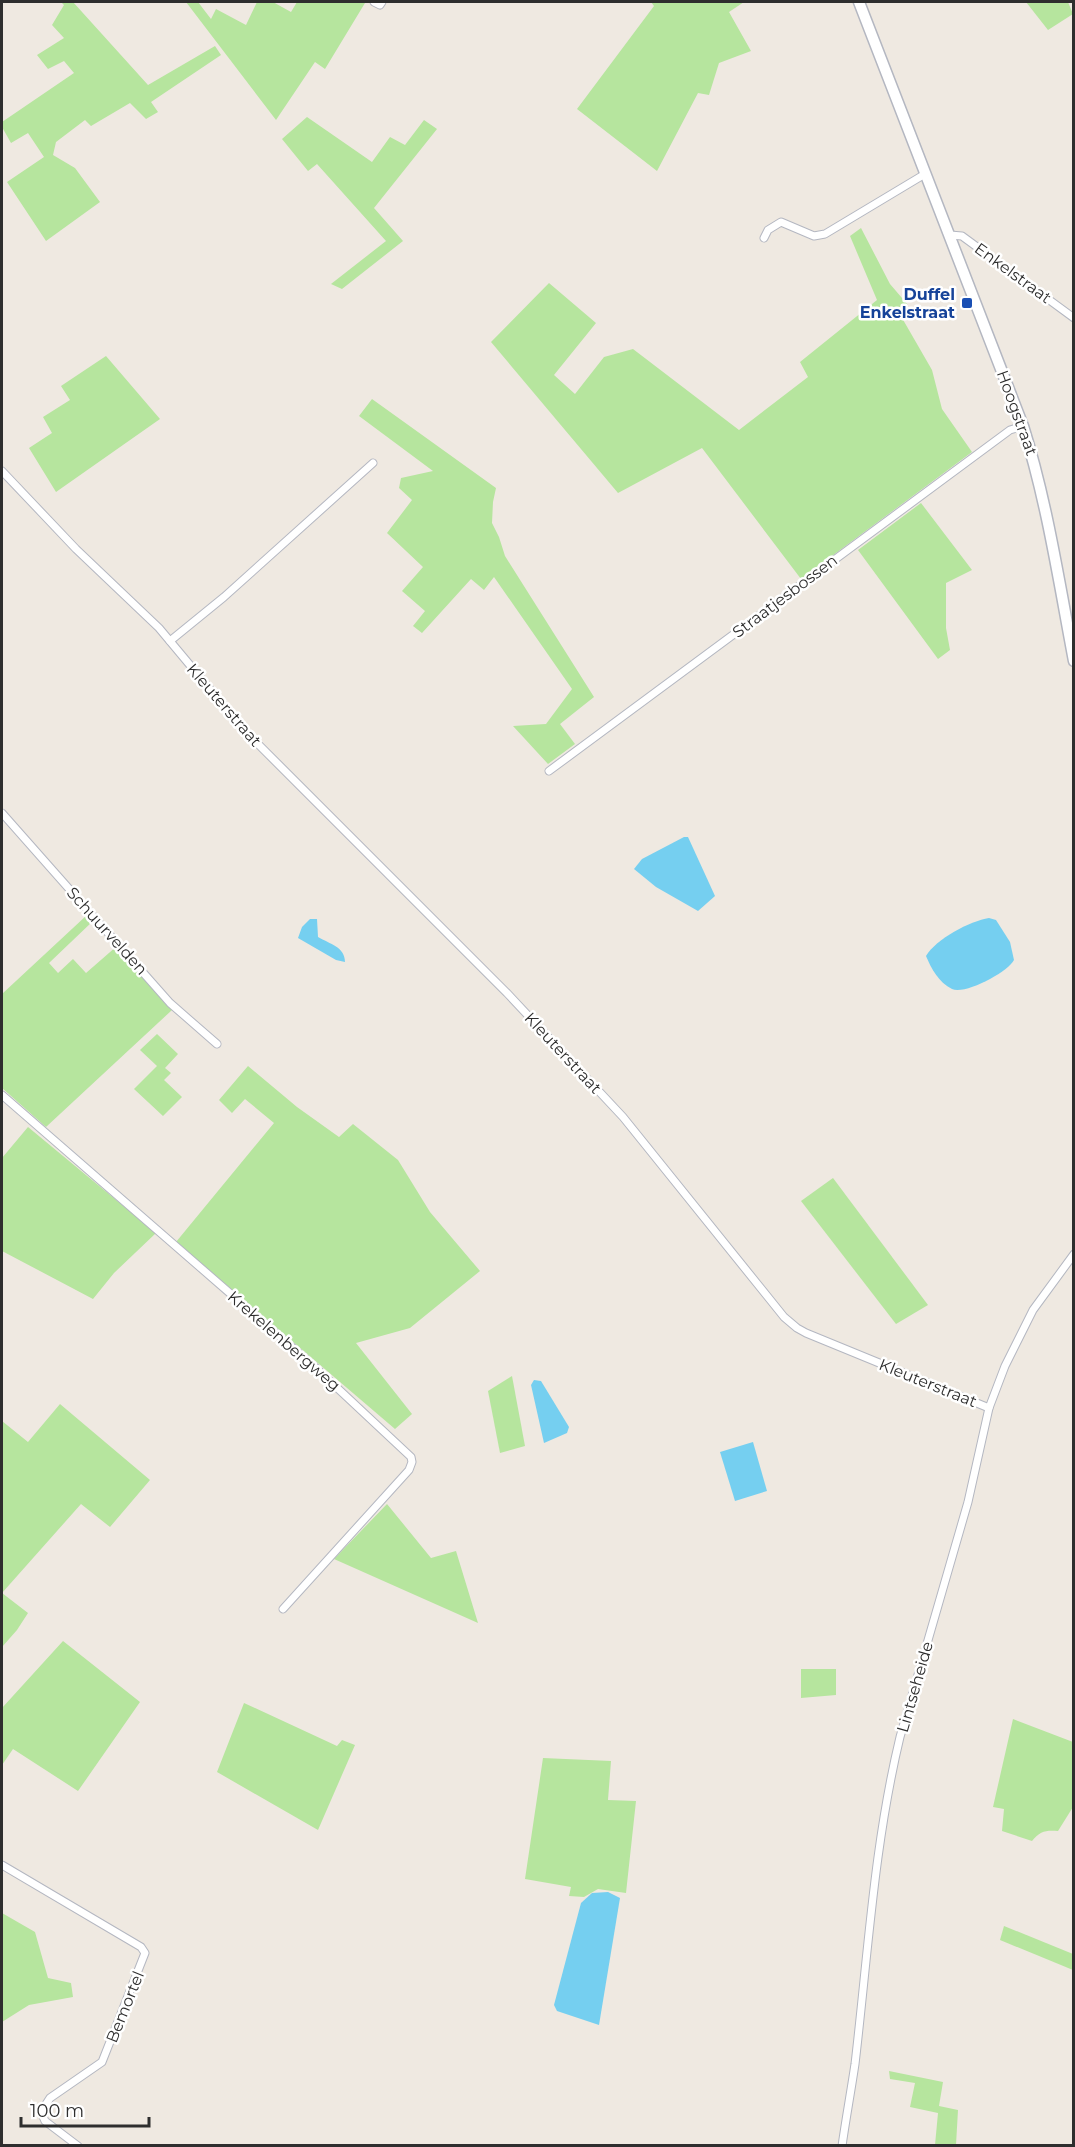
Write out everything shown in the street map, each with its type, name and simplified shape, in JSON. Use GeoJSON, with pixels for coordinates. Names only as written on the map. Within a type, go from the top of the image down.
{"type":"FeatureCollection","features":[{"type":"Feature","properties":{"kind":"street"},"geometry":{"type":"LineString","coordinates":[[374,2],[380,5],[382,2]]}},
{"type":"Feature","properties":{"kind":"street","name":"Hoogstraat"},"geometry":{"type":"LineString","coordinates":[[860,2],[1023,426],[1038,472],[1074,661]]}},
{"type":"Feature","properties":{"kind":"street"},"geometry":{"type":"LineString","coordinates":[[764,238],[768,230],[781,222],[814,236],[825,234],[926,174]]}},
{"type":"Feature","properties":{"kind":"street","name":"Enkelstraat"},"geometry":{"type":"LineString","coordinates":[[950,235],[962,236],[1074,318]]}},
{"type":"Feature","properties":{"kind":"street","name":"Straatjesbossen"},"geometry":{"type":"LineString","coordinates":[[549,771],[1000,437],[1010,430],[1023,426]]}},
{"type":"Feature","properties":{"kind":"street"},"geometry":{"type":"LineString","coordinates":[[170,641],[224,597],[373,463]]}},
{"type":"Feature","properties":{"kind":"street","name":"Kleuterstraat"},"geometry":{"type":"LineString","coordinates":[[2,471],[76,549],[159,628],[245,731],[507,993],[623,1117],[784,1317],[806,1333],[989,1408]]}},
{"type":"Feature","properties":{"kind":"street","name":"Schuurvelden"},"geometry":{"type":"LineString","coordinates":[[2,813],[170,1003],[217,1044]]}},
{"type":"Feature","properties":{"kind":"street","name":"Krekelenbergweg"},"geometry":{"type":"LineString","coordinates":[[2,1095],[317,1369],[411,1457],[409,1470],[283,1609]]}},
{"type":"Feature","properties":{"kind":"street","name":"Lintseheide"},"geometry":{"type":"LineString","coordinates":[[842,2145],[854,2067],[872,1890],[891,1775],[968,1502],[989,1408],[1033,1310],[1074,1254]]}},
{"type":"Feature","properties":{"kind":"street","name":"Bemortel"},"geometry":{"type":"LineString","coordinates":[[2,1865],[141,1947],[145,1953],[102,2062],[50,2098],[41,2112],[45,2121],[78,2145]]}},
{"type":"Feature","properties":{"kind":"green space"},"geometry":{"type":"Polygon","coordinates":[[[61,2],[73,2],[148,85],[215,46],[221,55],[151,102],[158,112],[146,119],[130,103],[91,126],[85,120],[56,142],[53,155],[75,168],[100,202],[46,241],[7,182],[44,157],[28,133],[11,143],[2,127],[2,122],[74,73],[64,61],[48,69],[37,55],[64,38],[52,25],[64,5],[61,2]]]}},
{"type":"Feature","properties":{"kind":"green space"},"geometry":{"type":"Polygon","coordinates":[[[186,2],[198,2],[211,19],[216,9],[246,25],[257,2],[273,2],[291,12],[297,2],[365,3],[325,69],[315,62],[276,120],[186,2]]]}},
{"type":"Feature","properties":{"kind":"green space"},"geometry":{"type":"Polygon","coordinates":[[[651,2],[744,2],[729,12],[751,51],[719,63],[709,95],[698,93],[657,171],[577,109],[654,6],[651,2]]]}},
{"type":"Feature","properties":{"kind":"green space"},"geometry":{"type":"Polygon","coordinates":[[[1026,2],[1068,2],[1073,14],[1048,30],[1026,2]]]}},
{"type":"Feature","properties":{"kind":"green space"},"geometry":{"type":"Polygon","coordinates":[[[307,117],[372,162],[390,137],[405,145],[424,120],[437,129],[374,208],[403,241],[342,289],[331,284],[386,241],[317,164],[308,171],[282,139],[307,117]]]}},
{"type":"Feature","properties":{"kind":"green space"},"geometry":{"type":"Polygon","coordinates":[[[861,228],[890,284],[908,305],[898,311],[932,370],[942,409],[972,452],[801,579],[702,448],[618,493],[491,342],[549,283],[596,323],[554,375],[575,394],[604,357],[633,349],[739,430],[808,377],[800,362],[877,300],[850,236],[861,228]]]}},
{"type":"Feature","properties":{"kind":"green space"},"geometry":{"type":"Polygon","coordinates":[[[106,356],[160,419],[56,492],[29,448],[52,433],[43,417],[70,400],[61,386],[106,356]]]}},
{"type":"Feature","properties":{"kind":"green space"},"geometry":{"type":"Polygon","coordinates":[[[372,399],[496,488],[492,523],[505,556],[594,697],[560,724],[575,744],[548,764],[513,726],[546,724],[572,689],[494,577],[484,590],[471,579],[422,633],[413,626],[425,611],[402,591],[423,567],[387,533],[412,500],[399,488],[401,478],[433,471],[359,416],[372,399]]]}},
{"type":"Feature","properties":{"kind":"green space"},"geometry":{"type":"Polygon","coordinates":[[[921,503],[972,570],[946,583],[946,628],[950,650],[938,659],[858,550],[921,503]]]}},
{"type":"Feature","properties":{"kind":"green space"},"geometry":{"type":"Polygon","coordinates":[[[87,915],[93,921],[49,963],[58,973],[73,959],[86,973],[117,946],[172,1010],[46,1127],[2,1088],[2,994],[87,915]]]}},
{"type":"Feature","properties":{"kind":"green space"},"geometry":{"type":"Polygon","coordinates":[[[157,1034],[178,1054],[165,1068],[171,1073],[164,1080],[182,1097],[163,1116],[134,1089],[157,1066],[140,1050],[157,1034]]]}},
{"type":"Feature","properties":{"kind":"green space"},"geometry":{"type":"Polygon","coordinates":[[[248,1066],[297,1107],[339,1137],[353,1124],[398,1160],[430,1212],[480,1271],[410,1328],[356,1343],[412,1414],[395,1429],[176,1242],[274,1123],[245,1099],[232,1113],[219,1100],[248,1066]]]}},
{"type":"Feature","properties":{"kind":"green space"},"geometry":{"type":"Polygon","coordinates":[[[28,1127],[156,1233],[114,1273],[93,1299],[2,1251],[2,1158],[28,1127]]]}},
{"type":"Feature","properties":{"kind":"green space"},"geometry":{"type":"Polygon","coordinates":[[[833,1178],[928,1305],[896,1324],[801,1201],[833,1178]]]}},
{"type":"Feature","properties":{"kind":"green space"},"geometry":{"type":"Polygon","coordinates":[[[512,1376],[525,1446],[500,1453],[488,1391],[512,1376]]]}},
{"type":"Feature","properties":{"kind":"green space"},"geometry":{"type":"Polygon","coordinates":[[[60,1404],[150,1480],[110,1527],[81,1504],[2,1593],[2,1421],[28,1442],[60,1404]]]}},
{"type":"Feature","properties":{"kind":"green space"},"geometry":{"type":"Polygon","coordinates":[[[387,1504],[431,1558],[456,1551],[478,1623],[334,1559],[387,1504]]]}},
{"type":"Feature","properties":{"kind":"green space"},"geometry":{"type":"Polygon","coordinates":[[[2,1593],[28,1613],[2,1647],[2,1593]]]}},
{"type":"Feature","properties":{"kind":"green space"},"geometry":{"type":"Polygon","coordinates":[[[63,1641],[140,1702],[78,1791],[13,1749],[2,1765],[2,1708],[63,1641]]]}},
{"type":"Feature","properties":{"kind":"green space"},"geometry":{"type":"Polygon","coordinates":[[[801,1669],[836,1669],[836,1695],[801,1698],[801,1669]]]}},
{"type":"Feature","properties":{"kind":"green space"},"geometry":{"type":"Polygon","coordinates":[[[244,1703],[337,1746],[342,1740],[355,1745],[318,1830],[217,1772],[244,1703]]]}},
{"type":"Feature","properties":{"kind":"green space"},"geometry":{"type":"Polygon","coordinates":[[[1013,1719],[1073,1742],[1073,1807],[1058,1831],[1044,1832],[1032,1841],[1002,1831],[1004,1809],[993,1807],[1013,1719]]]}},
{"type":"Feature","properties":{"kind":"green space"},"geometry":{"type":"Polygon","coordinates":[[[543,1758],[611,1761],[608,1800],[636,1801],[626,1893],[598,1889],[584,1897],[569,1896],[571,1887],[525,1879],[543,1758]]]}},
{"type":"Feature","properties":{"kind":"green space"},"geometry":{"type":"Polygon","coordinates":[[[2,1913],[35,1932],[48,1978],[71,1983],[73,1997],[29,2005],[2,2022],[2,1913]]]}},
{"type":"Feature","properties":{"kind":"green space"},"geometry":{"type":"Polygon","coordinates":[[[1004,1926],[1073,1954],[1073,1970],[1000,1940],[1004,1926]]]}},
{"type":"Feature","properties":{"kind":"green space"},"geometry":{"type":"Polygon","coordinates":[[[889,2071],[943,2082],[939,2106],[958,2110],[956,2145],[935,2145],[938,2113],[910,2107],[915,2083],[890,2079],[889,2071]]]}},
{"type":"Feature","properties":{"kind":"water"},"geometry":{"type":"Polygon","coordinates":[[[688,837],[715,896],[698,911],[656,887],[634,869],[642,859],[688,837]]]}},
{"type":"Feature","properties":{"kind":"water"},"geometry":{"type":"Polygon","coordinates":[[[989,918],[996,920],[1010,942],[1014,960],[1004,970],[976,986],[952,989],[939,979],[926,956],[937,943],[954,932],[989,918]]]}},
{"type":"Feature","properties":{"kind":"water"},"geometry":{"type":"Polygon","coordinates":[[[310,919],[317,919],[318,937],[340,949],[345,962],[336,960],[298,938],[302,927],[310,919]]]}},
{"type":"Feature","properties":{"kind":"water"},"geometry":{"type":"Polygon","coordinates":[[[534,1380],[541,1381],[569,1427],[567,1433],[544,1443],[531,1385],[534,1380]]]}},
{"type":"Feature","properties":{"kind":"water"},"geometry":{"type":"Polygon","coordinates":[[[753,1442],[767,1491],[735,1501],[720,1452],[753,1442]]]}},
{"type":"Feature","properties":{"kind":"water"},"geometry":{"type":"Polygon","coordinates":[[[608,1892],[620,1898],[599,2025],[557,2011],[554,2005],[581,1903],[592,1893],[608,1892]]]}},
{"type":"Feature","properties":{"kind":"place","name":"Duffel Enkelstraat"},"geometry":{"type":"Point","coordinates":[967,303]}}]}
